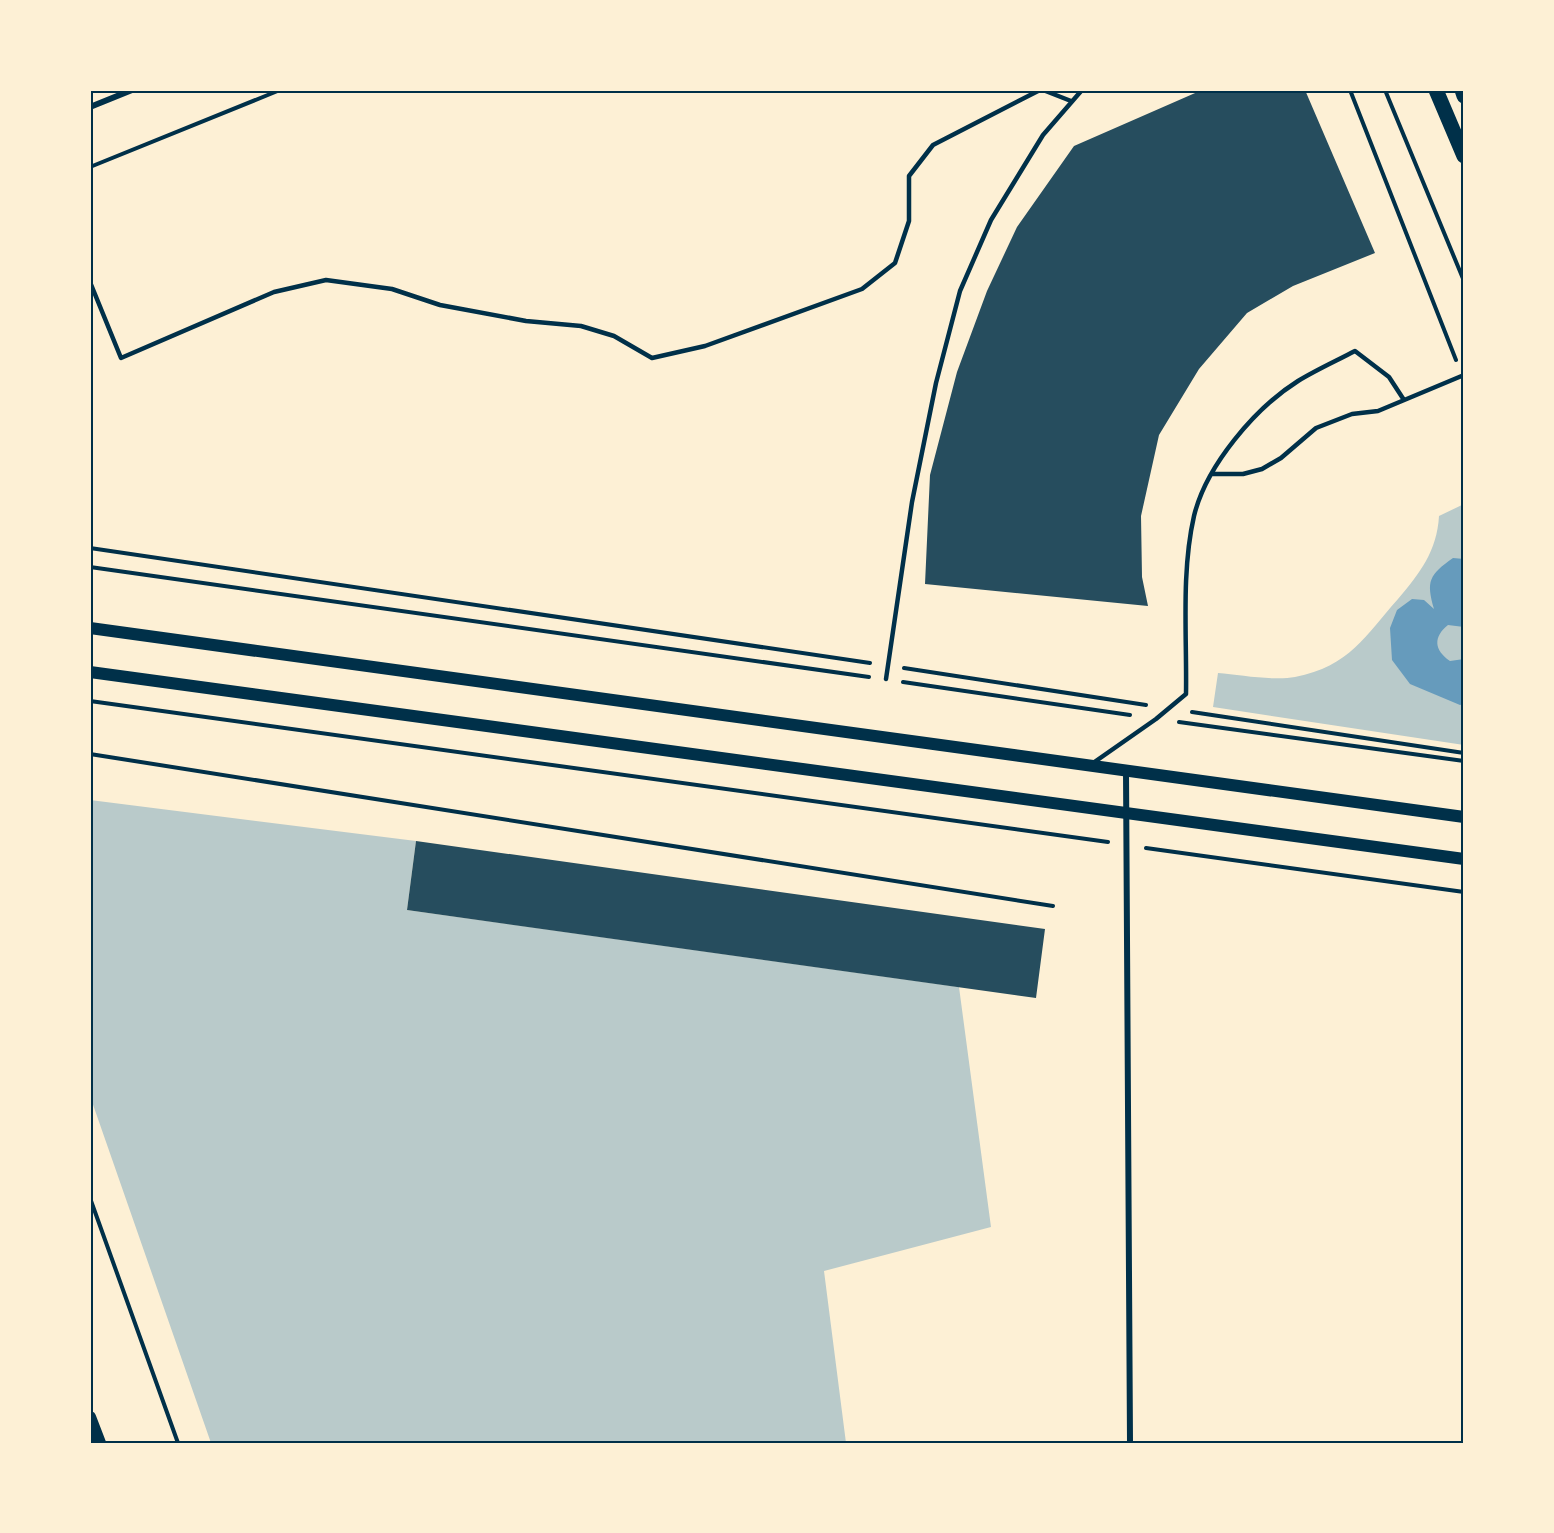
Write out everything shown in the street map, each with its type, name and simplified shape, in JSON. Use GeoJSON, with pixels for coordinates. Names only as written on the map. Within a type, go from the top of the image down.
{"type":"FeatureCollection","features":[{"type":"Feature","properties":{"kind":"main road"},"geometry":{"type":"LineString","coordinates":[[1436,90],[1464,156]]}},
{"type":"Feature","properties":{"kind":"main road"},"geometry":{"type":"LineString","coordinates":[[1462,90],[1464,96]]}},
{"type":"Feature","properties":{"kind":"main road"},"geometry":{"type":"LineString","coordinates":[[90,628],[1464,817]]}},
{"type":"Feature","properties":{"kind":"main road"},"geometry":{"type":"LineString","coordinates":[[90,672],[1464,859]]}},
{"type":"Feature","properties":{"kind":"main road"},"geometry":{"type":"LineString","coordinates":[[90,1417],[100,1443]]}},
{"type":"Feature","properties":{"kind":"street"},"geometry":{"type":"LineString","coordinates":[[90,107],[132,90]]}},
{"type":"Feature","properties":{"kind":"street"},"geometry":{"type":"LineString","coordinates":[[1126,771],[1130,1443]]}},
{"type":"Feature","properties":{"kind":"lane"},"geometry":{"type":"LineString","coordinates":[[90,282],[121,357],[274,291],[326,280],[392,289],[440,305],[526,321],[581,326],[614,336],[652,358],[705,346],[862,289],[895,263],[909,221],[909,176],[933,145],[1041,90],[1071,101]]}},
{"type":"Feature","properties":{"kind":"lane"},"geometry":{"type":"LineString","coordinates":[[886,679],[912,502],[936,383],[960,291],[991,220],[1043,135],[1082,90]]}},
{"type":"Feature","properties":{"kind":"lane"},"geometry":{"type":"LineString","coordinates":[[1089,766],[1156,719],[1186,694],[1187,561],[1195,514],[1213,474],[1247,423],[1297,382],[1355,351],[1389,377],[1404,400]]}},
{"type":"Feature","properties":{"kind":"lane"},"geometry":{"type":"LineString","coordinates":[[1213,474],[1243,474],[1263,469],[1281,458],[1316,428],[1352,414],[1378,411],[1463,375]]}},
{"type":"Feature","properties":{"kind":"path"},"geometry":{"type":"LineString","coordinates":[[90,167],[280,90]]}},
{"type":"Feature","properties":{"kind":"path"},"geometry":{"type":"LineString","coordinates":[[1350,90],[1463,375]]}},
{"type":"Feature","properties":{"kind":"path"},"geometry":{"type":"LineString","coordinates":[[1384,90],[1464,281]]}},
{"type":"Feature","properties":{"kind":"path"},"geometry":{"type":"LineString","coordinates":[[90,548],[1464,753]]}},
{"type":"Feature","properties":{"kind":"path"},"geometry":{"type":"LineString","coordinates":[[90,567],[1464,761]]}},
{"type":"Feature","properties":{"kind":"path"},"geometry":{"type":"LineString","coordinates":[[90,701],[1464,892]]}},
{"type":"Feature","properties":{"kind":"path"},"geometry":{"type":"LineString","coordinates":[[90,754],[1053,906]]}},
{"type":"Feature","properties":{"kind":"path"},"geometry":{"type":"LineString","coordinates":[[90,1198],[178,1443]]}},
{"type":"Feature","properties":{"kind":"shaded area"},"geometry":{"type":"Polygon","coordinates":[[[1464,504],[1464,745],[1213,707],[1218,673],[1268,678],[1295,677],[1330,665],[1355,648],[1420,571],[1435,540],[1439,516],[1464,504]]]}},
{"type":"Feature","properties":{"kind":"shaded area"},"geometry":{"type":"Polygon","coordinates":[[[90,800],[416,841],[407,910],[959,987],[991,1227],[824,1271],[846,1443],[211,1443],[90,1096],[90,800]]]}},
{"type":"Feature","properties":{"kind":"water"},"geometry":{"type":"Polygon","coordinates":[[[1453,558],[1464,559],[1464,627],[1448,625],[1440,634],[1437,643],[1438,648],[1450,661],[1464,659],[1464,704],[1460,705],[1410,684],[1392,660],[1390,628],[1397,610],[1412,599],[1424,600],[1434,609],[1430,592],[1432,579],[1439,569],[1453,558]]]}},
{"type":"Feature","properties":{"kind":"building"},"geometry":{"type":"Polygon","coordinates":[[[1202,90],[1305,90],[1375,253],[1293,286],[1247,313],[1199,369],[1159,435],[1141,516],[1142,577],[1148,606],[925,584],[930,475],[957,372],[987,291],[1017,227],[1074,146],[1202,90]]]}},
{"type":"Feature","properties":{"kind":"building"},"geometry":{"type":"Polygon","coordinates":[[[416,841],[1045,929],[1036,998],[407,910],[416,841]]]}}]}
